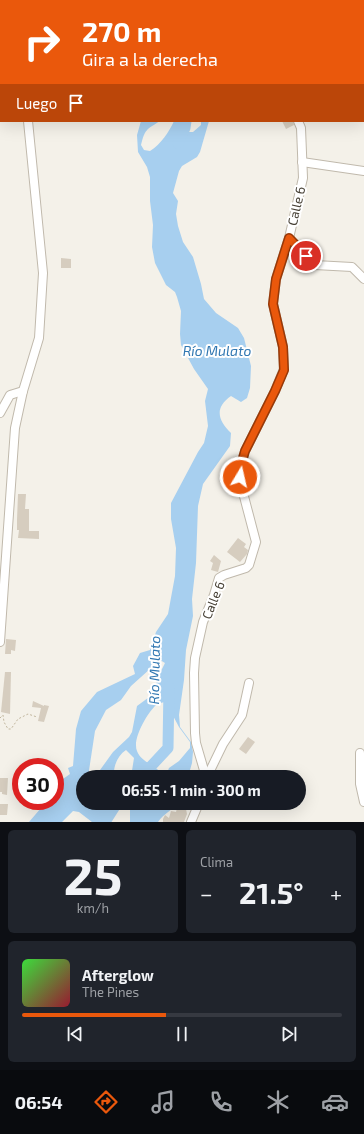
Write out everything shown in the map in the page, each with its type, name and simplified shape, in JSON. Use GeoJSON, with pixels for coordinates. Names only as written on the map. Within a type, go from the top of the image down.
{"type":"FeatureCollection","features":[{"type":"Feature","properties":{"kind":"street"},"geometry":{"type":"LineString","coordinates":[[0,642],[16,428],[23,391],[39,338],[44,273],[28,122]]}},
{"type":"Feature","properties":{"kind":"street","name":"Calle 6"},"geometry":{"type":"LineString","coordinates":[[205,770],[196,743],[195,733],[195,658],[203,622],[219,578],[246,568],[249,565],[256,547],[255,536],[241,485],[241,465],[245,451],[284,370],[283,347],[273,304],[276,279],[289,238],[303,178],[301,128],[298,122]]}},
{"type":"Feature","properties":{"kind":"street"},"geometry":{"type":"LineString","coordinates":[[302,162],[364,171]]}},
{"type":"Feature","properties":{"kind":"street"},"geometry":{"type":"LineString","coordinates":[[289,238],[315,265],[352,267],[364,278]]}},
{"type":"Feature","properties":{"kind":"street"},"geometry":{"type":"LineString","coordinates":[[0,413],[10,396],[23,391]]}},
{"type":"Feature","properties":{"kind":"street"},"geometry":{"type":"LineString","coordinates":[[210,770],[223,744],[242,715],[249,683]]}},
{"type":"Feature","properties":{"kind":"street"},"geometry":{"type":"LineString","coordinates":[[360,752],[360,784],[364,802]]}},
{"type":"Feature","properties":{"kind":"street"},"geometry":{"type":"LineString","coordinates":[[192,822],[196,810]]}},
{"type":"Feature","properties":{"kind":"path"},"geometry":{"type":"LineString","coordinates":[[0,718],[3,715],[4,722],[8,729],[11,729],[18,719],[28,714],[38,717]]}},
{"type":"Feature","properties":{"kind":"water","name":"Río Mulato"},"geometry":{"type":"Polygon","coordinates":[[[141,122],[158,122],[149,128],[145,133],[141,145],[144,150],[150,151],[164,138],[174,122],[184,122],[184,128],[188,132],[193,132],[201,125],[201,122],[209,122],[200,152],[197,157],[182,166],[179,171],[173,193],[178,201],[176,214],[178,226],[183,242],[193,257],[204,299],[216,313],[238,328],[244,338],[251,366],[250,388],[247,398],[241,402],[231,396],[222,405],[220,410],[221,419],[231,433],[230,446],[203,484],[198,506],[196,563],[192,599],[193,616],[186,650],[184,680],[179,715],[180,727],[191,742],[193,752],[192,763],[190,770],[168,770],[179,761],[190,748],[190,742],[179,727],[171,712],[169,701],[155,706],[148,715],[138,734],[136,746],[141,758],[158,770],[132,770],[134,758],[126,750],[120,755],[114,770],[100,770],[113,752],[129,737],[132,732],[137,706],[152,695],[165,663],[160,660],[131,686],[121,700],[106,710],[95,731],[89,770],[76,770],[76,810],[108,810],[102,822],[92,822],[79,812],[73,811],[62,822],[29,822],[39,810],[64,810],[64,778],[70,774],[68,768],[73,766],[76,729],[81,711],[97,692],[135,674],[133,666],[140,653],[150,650],[156,632],[168,614],[175,576],[176,548],[171,519],[171,503],[204,443],[208,426],[205,401],[208,389],[194,369],[181,345],[181,311],[177,297],[175,292],[166,285],[155,263],[152,247],[153,225],[150,201],[150,177],[147,167],[138,152],[137,135],[141,122]]]}},
{"type":"Feature","properties":{"kind":"water"},"geometry":{"type":"Polygon","coordinates":[[[130,810],[170,810],[158,822],[130,822],[130,810]]]}},
{"type":"Feature","properties":{"kind":"building"},"geometry":{"type":"Polygon","coordinates":[[[282,122],[293,122],[294,125],[286,129],[282,122]]]}},
{"type":"Feature","properties":{"kind":"building"},"geometry":{"type":"Polygon","coordinates":[[[61,258],[71,259],[71,268],[61,268],[61,258]]]}},
{"type":"Feature","properties":{"kind":"building"},"geometry":{"type":"Polygon","coordinates":[[[18,494],[26,494],[25,509],[29,509],[29,531],[39,531],[39,539],[18,538],[18,494]]]}},
{"type":"Feature","properties":{"kind":"building"},"geometry":{"type":"Polygon","coordinates":[[[238,538],[246,544],[244,547],[248,550],[247,554],[240,562],[227,552],[238,538]]]}},
{"type":"Feature","properties":{"kind":"building"},"geometry":{"type":"Polygon","coordinates":[[[214,555],[221,561],[218,572],[211,570],[213,563],[210,561],[214,555]]]}},
{"type":"Feature","properties":{"kind":"building"},"geometry":{"type":"Polygon","coordinates":[[[6,639],[16,640],[15,651],[11,650],[11,654],[5,654],[6,639]]]}},
{"type":"Feature","properties":{"kind":"building"},"geometry":{"type":"Polygon","coordinates":[[[5,672],[11,672],[10,714],[1,712],[5,672]]]}},
{"type":"Feature","properties":{"kind":"building"},"geometry":{"type":"Polygon","coordinates":[[[33,701],[44,706],[49,706],[44,722],[38,721],[41,708],[32,707],[33,701]]]}},
{"type":"Feature","properties":{"kind":"building"},"geometry":{"type":"Polygon","coordinates":[[[248,737],[255,742],[246,754],[239,749],[248,737]]]}},
{"type":"Feature","properties":{"kind":"building"},"geometry":{"type":"Polygon","coordinates":[[[0,778],[8,778],[7,795],[0,792],[0,778]]]}},
{"type":"Feature","properties":{"kind":"building"},"geometry":{"type":"Polygon","coordinates":[[[0,804],[8,804],[7,815],[0,815],[0,804]]]}},
{"type":"Feature","properties":{"kind":"building"},"geometry":{"type":"Polygon","coordinates":[[[176,810],[186,810],[187,814],[184,822],[163,822],[165,815],[169,818],[171,811],[176,812],[176,810]]]}},
{"type":"Feature","properties":{"kind":"waterway","name":"Río Mulato"},"geometry":{"type":"LineString","coordinates":[[178,143],[185,128],[186,122]]}},
{"type":"Feature","properties":{"kind":"waterway","name":"Río Mulato"},"geometry":{"type":"LineString","coordinates":[[148,770],[168,748],[169,687]]}},
{"type":"Feature","properties":{"kind":"waterway","name":"Río Mulato"},"geometry":{"type":"LineString","coordinates":[[105,822],[113,810]]}},
{"type":"Feature","properties":{"kind":"route"},"geometry":{"type":"LineString","coordinates":[[240,477],[241,465],[245,451],[284,370],[283,347],[273,304],[276,279],[289,238],[306,256]]}}]}
